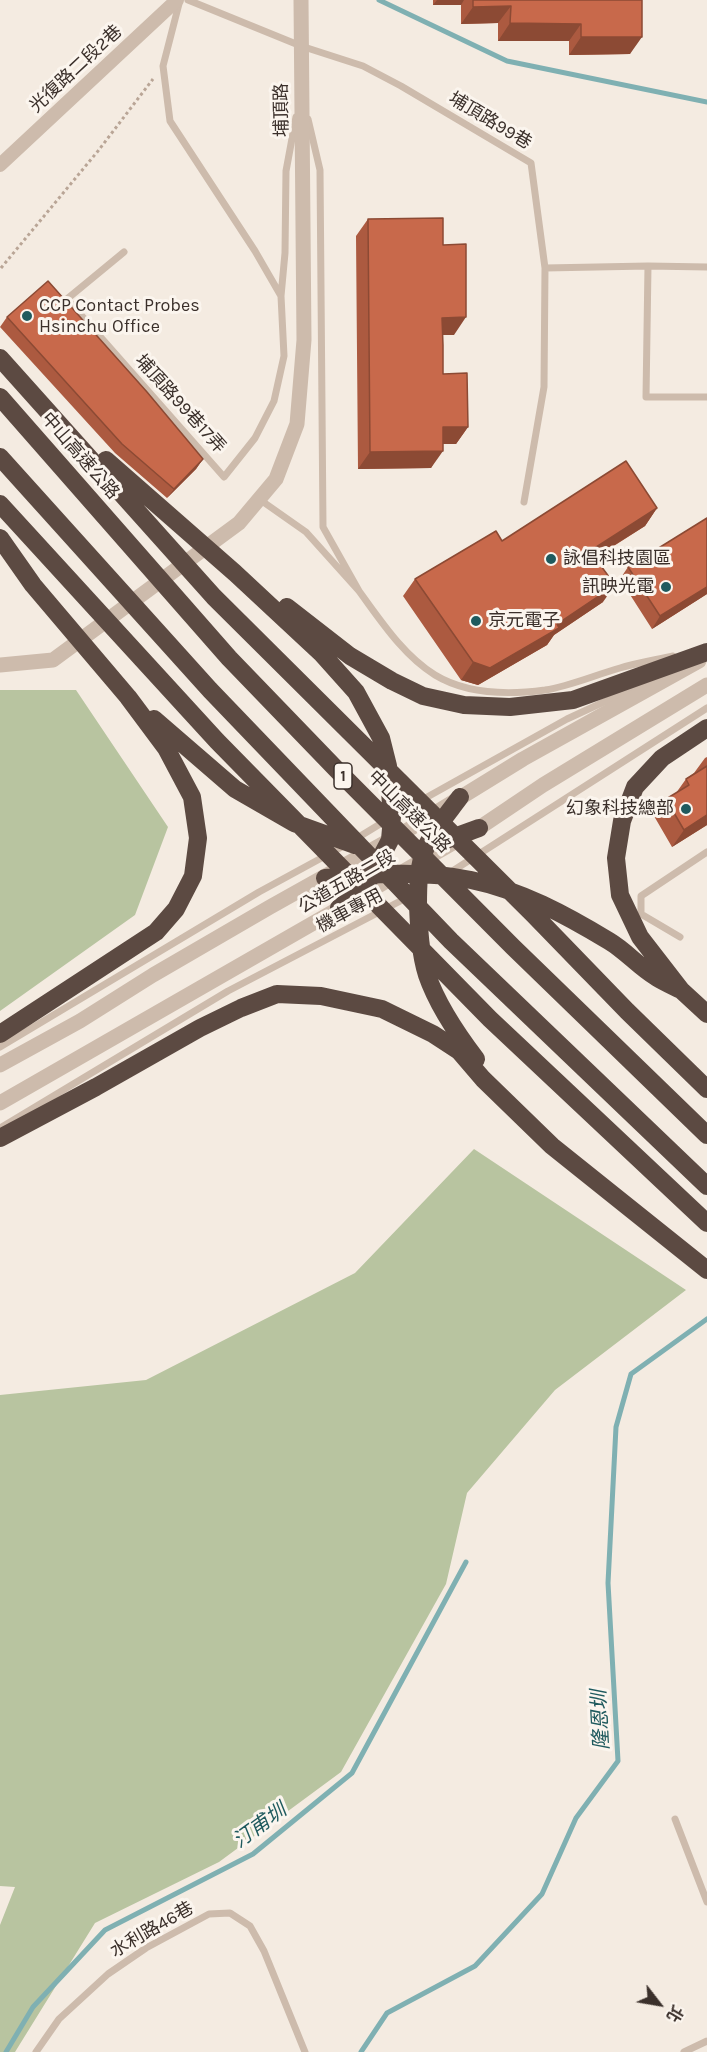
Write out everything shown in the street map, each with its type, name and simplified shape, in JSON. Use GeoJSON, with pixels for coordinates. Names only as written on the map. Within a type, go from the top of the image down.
{"type":"FeatureCollection","features":[{"type":"Feature","properties":{"kind":"highway"},"geometry":{"type":"LineString","coordinates":[[0,356],[112,467],[235,573],[322,654],[356,692],[381,738],[388,766],[392,817],[374,874],[366,886],[339,908]]}},
{"type":"Feature","properties":{"kind":"highway"},"geometry":{"type":"LineString","coordinates":[[0,356],[214,597],[707,1089]]}},
{"type":"Feature","properties":{"kind":"highway","name":"中山高速公路"},"geometry":{"type":"LineString","coordinates":[[0,396],[230,658],[339,772],[513,947],[707,1135]]}},
{"type":"Feature","properties":{"kind":"highway","name":"1"},"geometry":{"type":"LineString","coordinates":[[0,457],[210,690],[451,941],[707,1186]]}},
{"type":"Feature","properties":{"kind":"highway"},"geometry":{"type":"LineString","coordinates":[[0,504],[217,741],[473,1003],[707,1223]]}},
{"type":"Feature","properties":{"kind":"highway"},"geometry":{"type":"LineString","coordinates":[[0,538],[33,585],[128,697],[166,748],[192,797],[198,838],[193,876],[176,909],[156,932],[0,1034]]}},
{"type":"Feature","properties":{"kind":"highway"},"geometry":{"type":"LineString","coordinates":[[235,573],[286,606],[350,656],[392,681],[423,696],[464,705],[510,707],[573,700],[707,653]]}},
{"type":"Feature","properties":{"kind":"highway"},"geometry":{"type":"LineString","coordinates":[[128,697],[235,789],[294,823],[349,843],[382,847],[422,872],[441,879],[484,883],[522,896],[611,942],[656,977],[681,990]]}},
{"type":"Feature","properties":{"kind":"highway"},"geometry":{"type":"LineString","coordinates":[[707,728],[662,758],[635,787],[622,821],[616,858],[620,895],[640,937],[681,990],[707,1014]]}},
{"type":"Feature","properties":{"kind":"highway"},"geometry":{"type":"LineString","coordinates":[[460,797],[422,872],[419,932],[426,974],[442,1007],[474,1057],[552,1146]]}},
{"type":"Feature","properties":{"kind":"highway"},"geometry":{"type":"LineString","coordinates":[[422,872],[438,843],[479,828]]}},
{"type":"Feature","properties":{"kind":"highway"},"geometry":{"type":"LineString","coordinates":[[325,878],[422,872]]}},
{"type":"Feature","properties":{"kind":"highway"},"geometry":{"type":"LineString","coordinates":[[0,1138],[200,1028],[241,1008],[278,994],[321,996],[382,1009],[433,1034],[459,1052],[483,1079],[552,1146],[707,1270]]}},
{"type":"Feature","properties":{"kind":"street","name":"光復路二段2巷"},"geometry":{"type":"LineString","coordinates":[[0,165],[179,0]]}},
{"type":"Feature","properties":{"kind":"street","name":"埔頂路"},"geometry":{"type":"LineString","coordinates":[[0,665],[53,660],[239,523],[276,479],[297,424],[304,340],[301,0]]}},
{"type":"Feature","properties":{"kind":"street","name":"公道五路二段"},"geometry":{"type":"LineString","coordinates":[[0,1065],[80,1021],[153,975],[270,908],[382,847],[460,797],[519,753],[707,653]]}},
{"type":"Feature","properties":{"kind":"street"},"geometry":{"type":"LineString","coordinates":[[479,828],[543,784],[707,685]]}},
{"type":"Feature","properties":{"kind":"street","name":"公道五路二段"},"geometry":{"type":"LineString","coordinates":[[0,1103],[399,874]]}},
{"type":"Feature","properties":{"kind":"lane"},"geometry":{"type":"LineString","coordinates":[[179,0],[163,66],[170,121],[255,251],[281,296]]}},
{"type":"Feature","properties":{"kind":"lane","name":"埔頂路99巷"},"geometry":{"type":"LineString","coordinates":[[188,0],[301,46],[372,71],[531,163],[545,268]]}},
{"type":"Feature","properties":{"kind":"lane"},"geometry":{"type":"LineString","coordinates":[[281,296],[285,253],[286,171],[301,87]]}},
{"type":"Feature","properties":{"kind":"lane"},"geometry":{"type":"LineString","coordinates":[[301,87],[320,170],[323,527],[358,591]]}},
{"type":"Feature","properties":{"kind":"lane","name":"埔頂路99巷17弄"},"geometry":{"type":"LineString","coordinates":[[124,252],[67,299],[224,477],[255,438],[274,401],[284,356],[281,296]]}},
{"type":"Feature","properties":{"kind":"lane"},"geometry":{"type":"LineString","coordinates":[[648,266],[646,397],[707,397]]}},
{"type":"Feature","properties":{"kind":"lane"},"geometry":{"type":"LineString","coordinates":[[524,502],[544,387],[545,268],[707,267]]}},
{"type":"Feature","properties":{"kind":"lane"},"geometry":{"type":"LineString","coordinates":[[259,499],[306,532],[413,657],[434,674],[456,686],[491,693],[546,690],[622,667],[707,653]]}},
{"type":"Feature","properties":{"kind":"lane"},"geometry":{"type":"LineString","coordinates":[[441,879],[707,708]]}},
{"type":"Feature","properties":{"kind":"lane"},"geometry":{"type":"LineString","coordinates":[[0,1047],[259,892],[392,817],[519,753]]}},
{"type":"Feature","properties":{"kind":"lane"},"geometry":{"type":"LineString","coordinates":[[680,937],[641,914],[641,896],[707,852]]}},
{"type":"Feature","properties":{"kind":"lane"},"geometry":{"type":"LineString","coordinates":[[696,859],[707,858]]}},
{"type":"Feature","properties":{"kind":"lane","name":"機車專用"},"geometry":{"type":"LineString","coordinates":[[0,1128],[228,991],[300,954],[422,872]]}},
{"type":"Feature","properties":{"kind":"lane"},"geometry":{"type":"LineString","coordinates":[[675,1819],[707,1902]]}},
{"type":"Feature","properties":{"kind":"lane","name":"水利路46巷"},"geometry":{"type":"LineString","coordinates":[[36,2052],[59,2019],[108,1974],[146,1948],[209,1914],[230,1913],[250,1926],[264,1951],[305,2052]]}},
{"type":"Feature","properties":{"kind":"lane"},"geometry":{"type":"LineString","coordinates":[[684,2052],[707,2041]]}},
{"type":"Feature","properties":{"kind":"path"},"geometry":{"type":"LineString","coordinates":[[1,268],[98,151],[163,66]]}},
{"type":"Feature","properties":{"kind":"green space"},"geometry":{"type":"Polygon","coordinates":[[[0,690],[76,690],[168,827],[135,915],[0,1011],[0,690]]]}},
{"type":"Feature","properties":{"kind":"green space"},"geometry":{"type":"Polygon","coordinates":[[[474,1149],[686,1290],[555,1390],[467,1493],[446,1584],[341,1772],[219,1862],[95,1923],[15,2052],[0,2052],[0,1925],[15,1887],[0,1886],[0,1395],[146,1380],[355,1273],[474,1149]]]}},
{"type":"Feature","properties":{"kind":"building"},"geometry":{"type":"Polygon","coordinates":[[[473,0],[642,0],[642,37],[581,37],[581,24],[510,23],[511,6],[473,7],[473,0]]]}},
{"type":"Feature","properties":{"kind":"building"},"geometry":{"type":"Polygon","coordinates":[[[443,218],[443,245],[466,244],[466,317],[442,318],[443,374],[467,373],[468,427],[443,427],[443,451],[370,452],[368,219],[443,218]]]}},
{"type":"Feature","properties":{"kind":"building"},"geometry":{"type":"Polygon","coordinates":[[[48,281],[203,459],[174,489],[122,444],[7,317],[48,281]]]}},
{"type":"Feature","properties":{"kind":"building"},"geometry":{"type":"Polygon","coordinates":[[[626,461],[657,508],[590,551],[615,585],[557,624],[559,628],[490,668],[473,662],[415,579],[496,531],[502,541],[626,461]]]}},
{"type":"Feature","properties":{"kind":"building","name":"訊映光電"},"geometry":{"type":"Polygon","coordinates":[[[707,518],[707,587],[660,616],[628,567],[707,518]]]}},
{"type":"Feature","properties":{"kind":"building"},"geometry":{"type":"Polygon","coordinates":[[[707,766],[707,815],[684,830],[666,799],[689,785],[686,779],[707,766]]]}},
{"type":"Feature","properties":{"kind":"waterway"},"geometry":{"type":"LineString","coordinates":[[379,0],[507,61],[707,102]]}},
{"type":"Feature","properties":{"kind":"waterway","name":"隆恩圳"},"geometry":{"type":"LineString","coordinates":[[361,2052],[387,2013],[475,1966],[542,1894],[576,1818],[618,1761],[608,1583],[616,1427],[631,1374],[707,1319]]}},
{"type":"Feature","properties":{"kind":"waterway","name":"汀甫圳"},"geometry":{"type":"LineString","coordinates":[[6,2052],[33,2007],[105,1930],[253,1854],[352,1773],[466,1562]]}},
{"type":"Feature","properties":{"kind":"place","name":"CCP Contact Probes Hsinchu Office"},"geometry":{"type":"Point","coordinates":[27,316]}},
{"type":"Feature","properties":{"kind":"place","name":"詠倡科技園區"},"geometry":{"type":"Point","coordinates":[551,559]}},
{"type":"Feature","properties":{"kind":"place","name":"訊映光電"},"geometry":{"type":"Point","coordinates":[666,587]}},
{"type":"Feature","properties":{"kind":"place","name":"京元電子"},"geometry":{"type":"Point","coordinates":[476,621]}},
{"type":"Feature","properties":{"kind":"place","name":"幻象科技總部"},"geometry":{"type":"Point","coordinates":[686,809]}}]}
